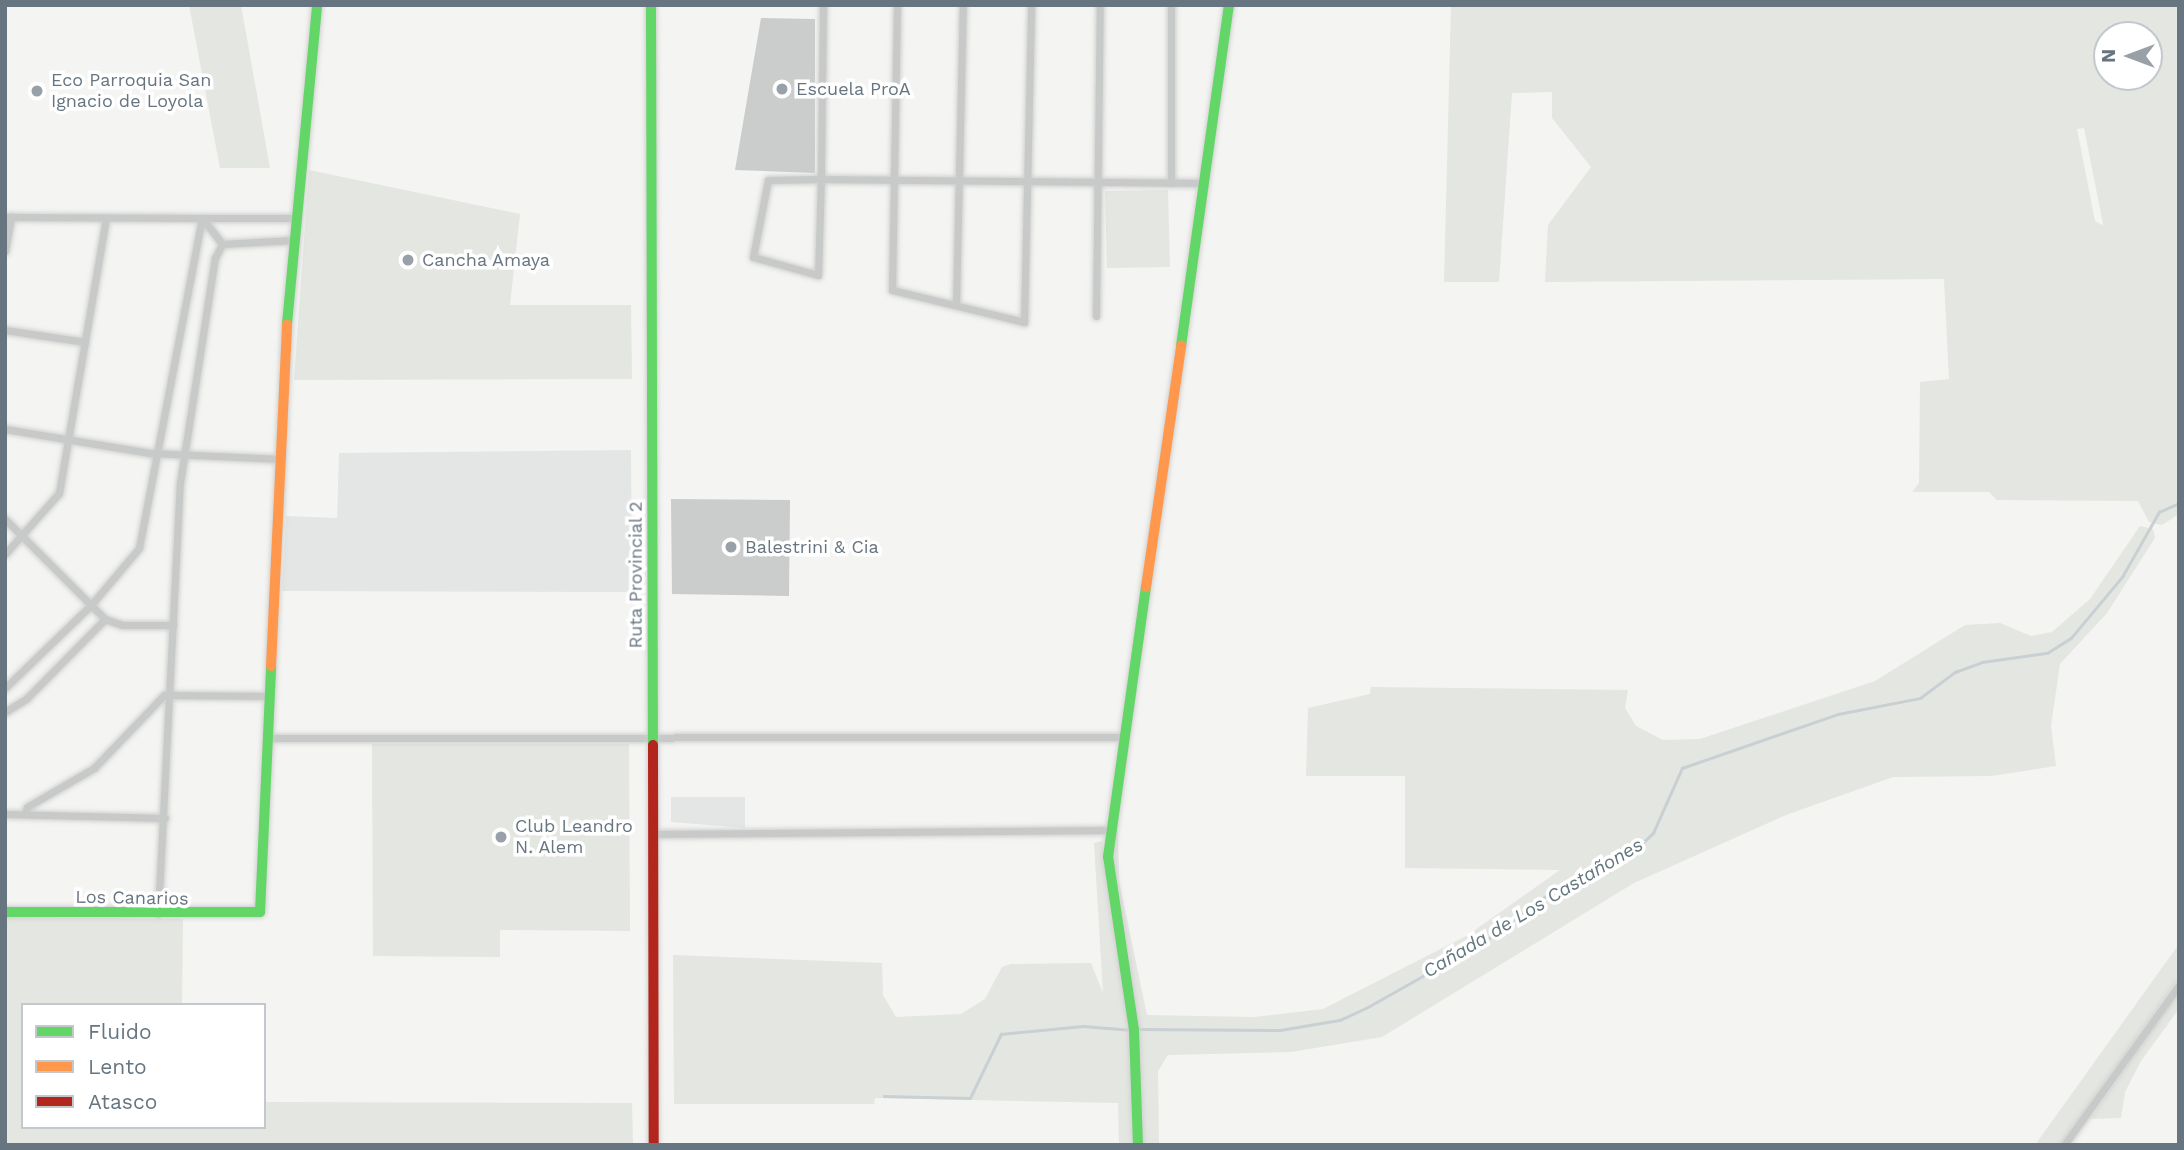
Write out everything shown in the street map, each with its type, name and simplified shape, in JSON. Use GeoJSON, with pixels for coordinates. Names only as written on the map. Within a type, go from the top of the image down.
{"type":"FeatureCollection","features":[{"type":"Feature","properties":{"kind":"street"},"geometry":{"type":"LineString","coordinates":[[317,5],[294,240],[268,738],[653,733],[1122,737]]}},
{"type":"Feature","properties":{"kind":"street","name":"Ruta Provincial 2"},"geometry":{"type":"LineString","coordinates":[[651,5],[654,1145]]}},
{"type":"Feature","properties":{"kind":"street"},"geometry":{"type":"LineString","coordinates":[[823,5],[821,179],[818,275],[752,257],[768,180],[821,179],[1203,183]]}},
{"type":"Feature","properties":{"kind":"street"},"geometry":{"type":"LineString","coordinates":[[897,5],[892,290],[1024,322],[1031,5]]}},
{"type":"Feature","properties":{"kind":"street"},"geometry":{"type":"LineString","coordinates":[[956,305],[963,5]]}},
{"type":"Feature","properties":{"kind":"street"},"geometry":{"type":"LineString","coordinates":[[1096,316],[1100,5]]}},
{"type":"Feature","properties":{"kind":"street"},"geometry":{"type":"LineString","coordinates":[[1171,5],[1171,183]]}},
{"type":"Feature","properties":{"kind":"street"},"geometry":{"type":"LineString","coordinates":[[1138,1145],[1135,1039],[1110,884],[1111,830],[1122,737],[1229,5]]}},
{"type":"Feature","properties":{"kind":"street"},"geometry":{"type":"LineString","coordinates":[[5,251],[8,217],[296,218]]}},
{"type":"Feature","properties":{"kind":"street"},"geometry":{"type":"LineString","coordinates":[[5,554],[57,500],[106,218]]}},
{"type":"Feature","properties":{"kind":"street"},"geometry":{"type":"LineString","coordinates":[[202,218],[222,244]]}},
{"type":"Feature","properties":{"kind":"street"},"geometry":{"type":"LineString","coordinates":[[5,688],[91,604],[139,548],[160,454],[202,218]]}},
{"type":"Feature","properties":{"kind":"street"},"geometry":{"type":"LineString","coordinates":[[222,244],[294,240]]}},
{"type":"Feature","properties":{"kind":"street"},"geometry":{"type":"LineString","coordinates":[[158,914],[183,455],[215,258],[222,244]]}},
{"type":"Feature","properties":{"kind":"street"},"geometry":{"type":"LineString","coordinates":[[5,330],[85,342]]}},
{"type":"Feature","properties":{"kind":"street"},"geometry":{"type":"LineString","coordinates":[[5,429],[160,454],[282,459]]}},
{"type":"Feature","properties":{"kind":"street"},"geometry":{"type":"LineString","coordinates":[[5,519],[105,619],[122,625],[173,625]]}},
{"type":"Feature","properties":{"kind":"street"},"geometry":{"type":"LineString","coordinates":[[5,712],[27,698],[105,619]]}},
{"type":"Feature","properties":{"kind":"street"},"geometry":{"type":"LineString","coordinates":[[25,814],[27,807],[94,768],[170,693],[270,696]]}},
{"type":"Feature","properties":{"kind":"street","name":"Los Canarios"},"geometry":{"type":"LineString","coordinates":[[5,912],[258,914],[268,738]]}},
{"type":"Feature","properties":{"kind":"street"},"geometry":{"type":"LineString","coordinates":[[5,814],[165,818]]}},
{"type":"Feature","properties":{"kind":"street"},"geometry":{"type":"LineString","coordinates":[[653,834],[1111,830]]}},
{"type":"Feature","properties":{"kind":"street"},"geometry":{"type":"LineString","coordinates":[[2064,1145],[2179,985]]}},
{"type":"Feature","properties":{"kind":"shaded area"},"geometry":{"type":"Polygon","coordinates":[[[189,5],[241,5],[270,168],[220,168],[189,5]]]}},
{"type":"Feature","properties":{"kind":"shaded area"},"geometry":{"type":"Polygon","coordinates":[[[1451,5],[2179,5],[2179,514],[2162,525],[2149,522],[2138,501],[1997,500],[1989,492],[1912,492],[1919,483],[1920,382],[1949,379],[1944,279],[1545,282],[1548,225],[1591,167],[1552,118],[1552,92],[1512,93],[1499,282],[1444,282],[1451,5]],[[2084,128],[2077,129],[2095,221],[2103,224],[2084,128]]]}},
{"type":"Feature","properties":{"kind":"shaded area","name":"Cancha Amaya"},"geometry":{"type":"Polygon","coordinates":[[[309,170],[520,214],[510,305],[631,305],[632,379],[294,380],[309,170]]]}},
{"type":"Feature","properties":{"kind":"shaded area"},"geometry":{"type":"Polygon","coordinates":[[[1168,190],[1170,267],[1107,268],[1105,191],[1168,190]]]}},
{"type":"Feature","properties":{"kind":"shaded area"},"geometry":{"type":"Polygon","coordinates":[[[631,450],[632,592],[282,591],[286,516],[337,518],[339,453],[631,450]]]}},
{"type":"Feature","properties":{"kind":"shaded area"},"geometry":{"type":"Polygon","coordinates":[[[2140,526],[2153,529],[2155,538],[2107,613],[2060,664],[2051,726],[2056,766],[1991,776],[1893,777],[1786,815],[1634,883],[1382,1037],[1291,1052],[1168,1055],[1158,1071],[1159,1145],[1142,1145],[1138,1029],[1112,873],[1113,830],[1118,830],[1119,881],[1147,1015],[1254,1017],[1323,1009],[1468,935],[1560,870],[1405,868],[1405,776],[1306,776],[1308,708],[1370,694],[1371,687],[1628,690],[1625,708],[1636,726],[1663,740],[1700,739],[1875,681],[1965,625],[2000,623],[2031,636],[2052,632],[2090,599],[2140,526]]]}},
{"type":"Feature","properties":{"kind":"shaded area","name":"Club Leandro N. Alem"},"geometry":{"type":"Polygon","coordinates":[[[372,744],[629,744],[630,931],[500,930],[500,957],[373,956],[372,744]]]}},
{"type":"Feature","properties":{"kind":"shaded area"},"geometry":{"type":"Polygon","coordinates":[[[671,797],[745,797],[745,828],[671,822],[671,797]]]}},
{"type":"Feature","properties":{"kind":"shaded area"},"geometry":{"type":"Polygon","coordinates":[[[1102,841],[1131,1034],[1134,1145],[1119,1145],[1118,1103],[875,1098],[874,1104],[674,1104],[673,955],[882,963],[883,995],[896,1017],[961,1014],[985,999],[1002,967],[1011,964],[1091,963],[1103,993],[1094,843],[1102,841]]]}},
{"type":"Feature","properties":{"kind":"shaded area"},"geometry":{"type":"Polygon","coordinates":[[[5,917],[183,919],[182,1003],[21,1003],[21,1129],[266,1129],[266,1102],[632,1103],[633,1145],[5,1145],[5,917]]]}},
{"type":"Feature","properties":{"kind":"shaded area"},"geometry":{"type":"Polygon","coordinates":[[[2179,944],[2179,978],[2060,1145],[2035,1145],[2179,944]]]}},
{"type":"Feature","properties":{"kind":"shaded area"},"geometry":{"type":"Polygon","coordinates":[[[2179,991],[2179,1009],[2141,1061],[2125,1092],[2121,1118],[2090,1119],[2179,991]]]}},
{"type":"Feature","properties":{"kind":"building","name":"Escuela ProA"},"geometry":{"type":"Polygon","coordinates":[[[761,18],[815,19],[815,173],[735,170],[761,18]]]}},
{"type":"Feature","properties":{"kind":"building","name":"Balestrini & Cia"},"geometry":{"type":"Polygon","coordinates":[[[671,499],[790,500],[789,596],[672,594],[671,499]]]}},
{"type":"Feature","properties":{"kind":"waterway","name":"Cañada de Los Castañones"},"geometry":{"type":"LineString","coordinates":[[1138,1029],[1280,1030],[1340,1020],[1366,1008],[1485,941],[1546,896],[1637,848],[1653,833],[1682,768],[1838,714],[1920,698],[1955,672],[1982,662],[2047,653],[2071,638],[2122,577],[2159,512],[2179,503]]}},
{"type":"Feature","properties":{"kind":"waterway","name":"Cañada de Los Castañones"},"geometry":{"type":"LineString","coordinates":[[884,1096],[970,1098],[1001,1034],[1083,1026],[1132,1030]]}},
{"type":"Feature","properties":{"kind":"traffic: fast"},"geometry":{"type":"LineString","coordinates":[[287,324],[317,5]]}},
{"type":"Feature","properties":{"kind":"traffic: fast"},"geometry":{"type":"LineString","coordinates":[[651,5],[653,745]]}},
{"type":"Feature","properties":{"kind":"traffic: fast"},"geometry":{"type":"LineString","coordinates":[[1181,346],[1229,5]]}},
{"type":"Feature","properties":{"kind":"traffic: fast"},"geometry":{"type":"LineString","coordinates":[[1138,1145],[1134,1030],[1108,857],[1146,587]]}},
{"type":"Feature","properties":{"kind":"traffic: fast"},"geometry":{"type":"LineString","coordinates":[[5,912],[260,912],[271,666]]}},
{"type":"Feature","properties":{"kind":"traffic: slow"},"geometry":{"type":"LineString","coordinates":[[271,666],[287,324]]}},
{"type":"Feature","properties":{"kind":"traffic: slow"},"geometry":{"type":"LineString","coordinates":[[1146,587],[1181,346]]}},
{"type":"Feature","properties":{"kind":"traffic: jam"},"geometry":{"type":"LineString","coordinates":[[653,745],[654,1145]]}},
{"type":"Feature","properties":{"kind":"place","name":"Escuela ProA"},"geometry":{"type":"Point","coordinates":[782,89]}},
{"type":"Feature","properties":{"kind":"place","name":"Eco Parroquia San Ignacio de Loyola"},"geometry":{"type":"Point","coordinates":[37,91]}},
{"type":"Feature","properties":{"kind":"place","name":"Cancha Amaya"},"geometry":{"type":"Point","coordinates":[408,260]}},
{"type":"Feature","properties":{"kind":"place","name":"Balestrini & Cia"},"geometry":{"type":"Point","coordinates":[731,547]}},
{"type":"Feature","properties":{"kind":"place","name":"Club Leandro N. Alem"},"geometry":{"type":"Point","coordinates":[501,837]}}]}
